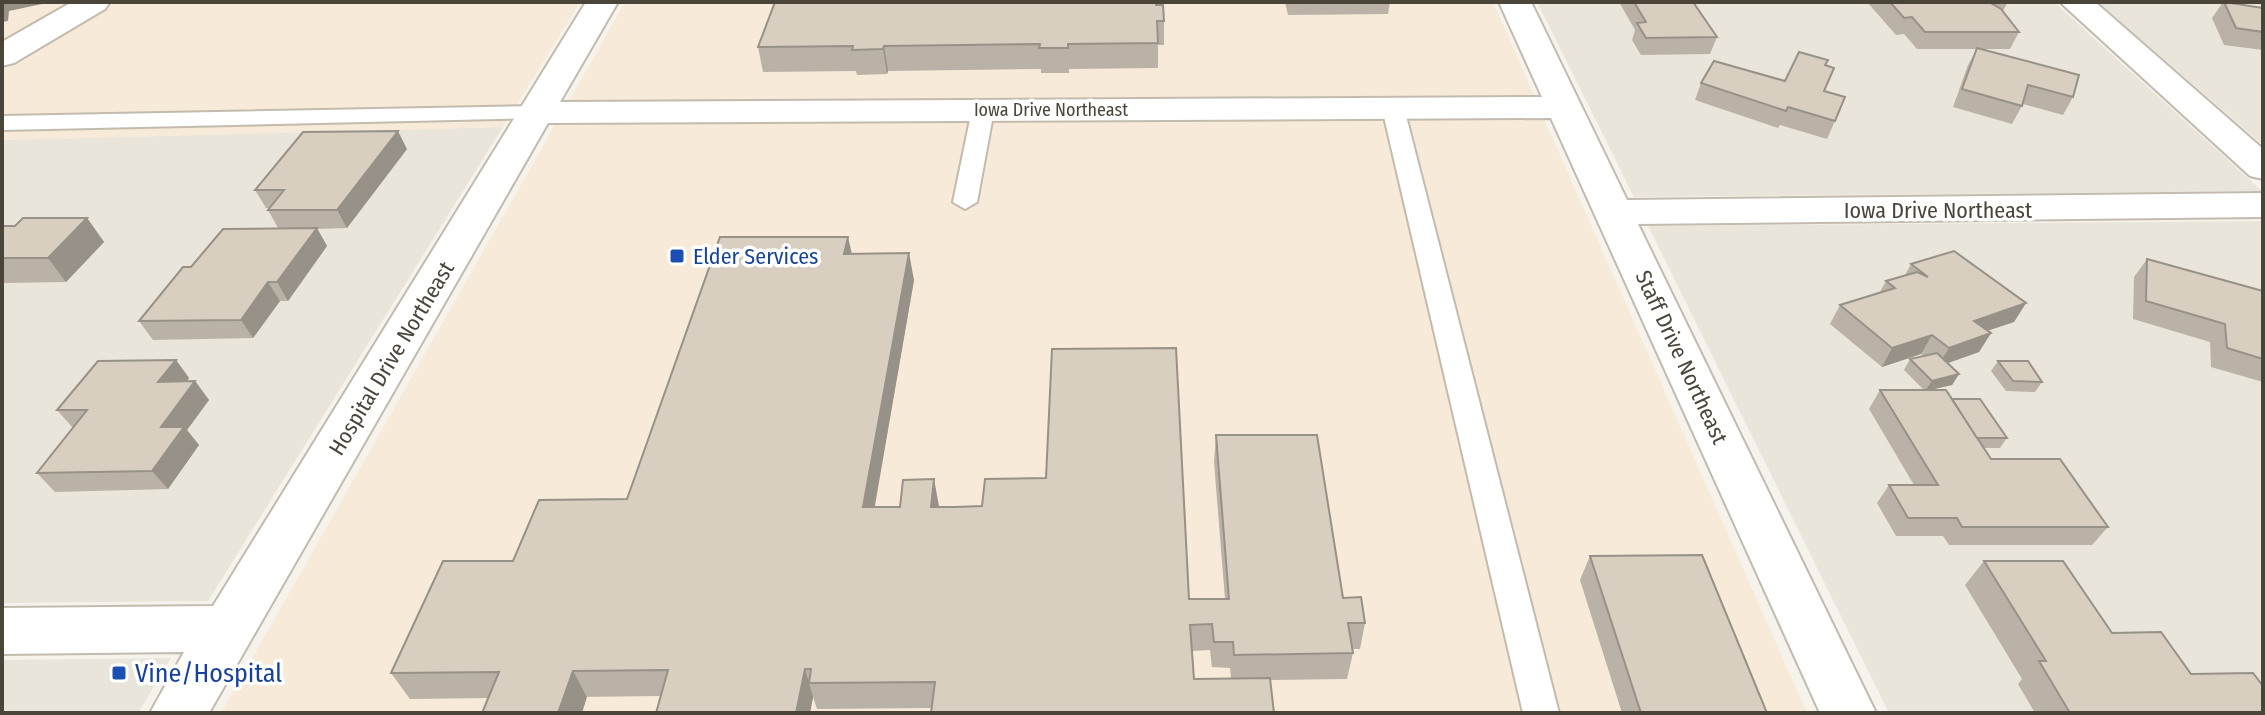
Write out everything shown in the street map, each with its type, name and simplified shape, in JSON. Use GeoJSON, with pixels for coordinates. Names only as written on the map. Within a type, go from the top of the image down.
{"type":"FeatureCollection","features":[{"type":"Feature","properties":{"kind":"street"},"geometry":{"type":"LineString","coordinates":[[2,56],[94,2]]}},
{"type":"Feature","properties":{"kind":"street","name":"Hospital Drive Northeast"},"geometry":{"type":"LineString","coordinates":[[178,713],[602,2]]}},
{"type":"Feature","properties":{"kind":"street","name":"Staff Drive Northeast"},"geometry":{"type":"LineString","coordinates":[[1515,2],[1848,713]]}},
{"type":"Feature","properties":{"kind":"street"},"geometry":{"type":"LineString","coordinates":[[2076,2],[2263,168]]}},
{"type":"Feature","properties":{"kind":"street","name":"Iowa Drive Northeast"},"geometry":{"type":"LineString","coordinates":[[537,113],[1564,107]]}},
{"type":"Feature","properties":{"kind":"street","name":"Iowa Drive Northeast"},"geometry":{"type":"LineString","coordinates":[[1613,212],[2263,205]]}},
{"type":"Feature","properties":{"kind":"street"},"geometry":{"type":"LineString","coordinates":[[2,631],[229,629]]}},
{"type":"Feature","properties":{"kind":"lane"},"geometry":{"type":"LineString","coordinates":[[1393,108],[1541,713]]}},
{"type":"Feature","properties":{"kind":"lane"},"geometry":{"type":"LineString","coordinates":[[965,202],[983,110]]}},
{"type":"Feature","properties":{"kind":"lane"},"geometry":{"type":"LineString","coordinates":[[2,123],[537,113]]}},
{"type":"Feature","properties":{"kind":"shaded area"},"geometry":{"type":"Polygon","coordinates":[[[2,2],[71,2],[2,41],[2,2]]]}},
{"type":"Feature","properties":{"kind":"shaded area"},"geometry":{"type":"Polygon","coordinates":[[[117,2],[580,2],[503,127],[2,140],[2,71],[117,2]]]}},
{"type":"Feature","properties":{"kind":"shaded area"},"geometry":{"type":"Polygon","coordinates":[[[625,2],[1493,2],[1534,95],[569,101],[625,2]]]}},
{"type":"Feature","properties":{"kind":"shaded area"},"geometry":{"type":"Polygon","coordinates":[[[1537,2],[2054,2],[2262,191],[1634,197],[1537,2]]]}},
{"type":"Feature","properties":{"kind":"shaded area"},"geometry":{"type":"Polygon","coordinates":[[[2098,2],[2263,2],[2263,145],[2098,2]]]}},
{"type":"Feature","properties":{"kind":"shaded area"},"geometry":{"type":"Polygon","coordinates":[[[1544,119],[1807,713],[221,713],[555,125],[1544,119]]]}},
{"type":"Feature","properties":{"kind":"shaded area"},"geometry":{"type":"Polygon","coordinates":[[[503,127],[208,601],[2,603],[2,140],[503,127]]]}},
{"type":"Feature","properties":{"kind":"shaded area"},"geometry":{"type":"Polygon","coordinates":[[[2263,221],[2263,713],[1889,713],[1648,226],[2263,221]]]}},
{"type":"Feature","properties":{"kind":"shaded area"},"geometry":{"type":"Polygon","coordinates":[[[171,658],[138,713],[2,713],[2,660],[171,658]]]}},
{"type":"Feature","properties":{"kind":"building"},"geometry":{"type":"Polygon","coordinates":[[[775,2],[1156,2],[1156,5],[1163,5],[1164,21],[1157,21],[1158,43],[1068,44],[1068,48],[1039,48],[1040,44],[884,46],[883,49],[852,50],[853,46],[758,47],[775,2]]]}},
{"type":"Feature","properties":{"kind":"building"},"geometry":{"type":"Polygon","coordinates":[[[1634,2],[1693,2],[1717,37],[1646,38],[1637,23],[1646,22],[1634,2]]]}},
{"type":"Feature","properties":{"kind":"building"},"geometry":{"type":"Polygon","coordinates":[[[1890,2],[1989,2],[2001,9],[2019,32],[1925,32],[1912,17],[1904,18],[1890,2]]]}},
{"type":"Feature","properties":{"kind":"building"},"geometry":{"type":"Polygon","coordinates":[[[2224,2],[2263,8],[2263,32],[2236,28],[2224,2]]]}},
{"type":"Feature","properties":{"kind":"building"},"geometry":{"type":"Polygon","coordinates":[[[1977,48],[2079,75],[2073,97],[2028,85],[2022,106],[1962,89],[1977,48]]]}},
{"type":"Feature","properties":{"kind":"building"},"geometry":{"type":"Polygon","coordinates":[[[1799,52],[1828,60],[1825,65],[1834,68],[1824,91],[1845,97],[1835,121],[1788,107],[1786,111],[1701,83],[1714,61],[1785,81],[1799,52]]]}},
{"type":"Feature","properties":{"kind":"building"},"geometry":{"type":"Polygon","coordinates":[[[398,131],[337,210],[268,210],[284,190],[255,190],[303,132],[398,131]]]}},
{"type":"Feature","properties":{"kind":"building"},"geometry":{"type":"Polygon","coordinates":[[[23,218],[87,218],[48,258],[2,258],[2,226],[15,226],[23,218]]]}},
{"type":"Feature","properties":{"kind":"building"},"geometry":{"type":"Polygon","coordinates":[[[317,228],[277,282],[268,282],[241,320],[139,321],[183,267],[191,267],[223,229],[317,228]]]}},
{"type":"Feature","properties":{"kind":"building"},"geometry":{"type":"Polygon","coordinates":[[[720,237],[848,237],[844,254],[909,253],[863,507],[900,507],[903,480],[934,479],[931,507],[955,507],[982,506],[985,479],[1046,478],[1052,349],[1176,348],[1189,599],[1229,599],[1216,435],[1317,435],[1343,598],[1361,597],[1365,623],[1348,623],[1353,653],[1234,655],[1233,642],[1214,642],[1212,624],[1190,625],[1194,679],[1270,678],[1274,713],[931,713],[935,682],[809,683],[811,669],[805,669],[796,713],[656,713],[668,670],[573,671],[558,713],[482,713],[499,672],[391,673],[443,561],[513,561],[539,500],[627,499],[720,237]]]}},
{"type":"Feature","properties":{"kind":"building"},"geometry":{"type":"Polygon","coordinates":[[[1954,251],[2026,303],[1974,321],[1991,333],[1949,348],[1932,335],[1892,348],[1840,305],[1895,288],[1886,281],[1917,272],[1928,277],[1911,264],[1954,251]]]}},
{"type":"Feature","properties":{"kind":"building"},"geometry":{"type":"Polygon","coordinates":[[[2147,259],[2263,291],[2263,359],[2227,348],[2225,324],[2146,301],[2147,259]]]}},
{"type":"Feature","properties":{"kind":"building"},"geometry":{"type":"Polygon","coordinates":[[[1937,353],[1959,374],[1932,381],[1910,359],[1937,353]]]}},
{"type":"Feature","properties":{"kind":"building"},"geometry":{"type":"Polygon","coordinates":[[[176,360],[158,382],[195,381],[161,427],[184,427],[152,471],[37,473],[87,410],[57,410],[98,361],[176,360]]]}},
{"type":"Feature","properties":{"kind":"building"},"geometry":{"type":"Polygon","coordinates":[[[1998,361],[2028,361],[2042,382],[2013,381],[1998,361]]]}},
{"type":"Feature","properties":{"kind":"building"},"geometry":{"type":"Polygon","coordinates":[[[1880,390],[1946,390],[1991,459],[2060,459],[2108,527],[1962,527],[1957,518],[1908,518],[1889,485],[1938,485],[1880,390]]]}},
{"type":"Feature","properties":{"kind":"building"},"geometry":{"type":"Polygon","coordinates":[[[1952,399],[1980,399],[2007,438],[1977,438],[1952,399]]]}},
{"type":"Feature","properties":{"kind":"building"},"geometry":{"type":"Polygon","coordinates":[[[1702,555],[1767,713],[1641,713],[1590,556],[1702,555]]]}},
{"type":"Feature","properties":{"kind":"building"},"geometry":{"type":"Polygon","coordinates":[[[1984,561],[2063,561],[2112,633],[2161,632],[2191,674],[2253,673],[2263,686],[2263,713],[2070,713],[2039,661],[2046,661],[1984,561]]]}},
{"type":"Feature","properties":{"kind":"place","name":"Elder Services"},"geometry":{"type":"Point","coordinates":[677,256]}},
{"type":"Feature","properties":{"kind":"place","name":"Vine/Hospital"},"geometry":{"type":"Point","coordinates":[119,673]}}]}
